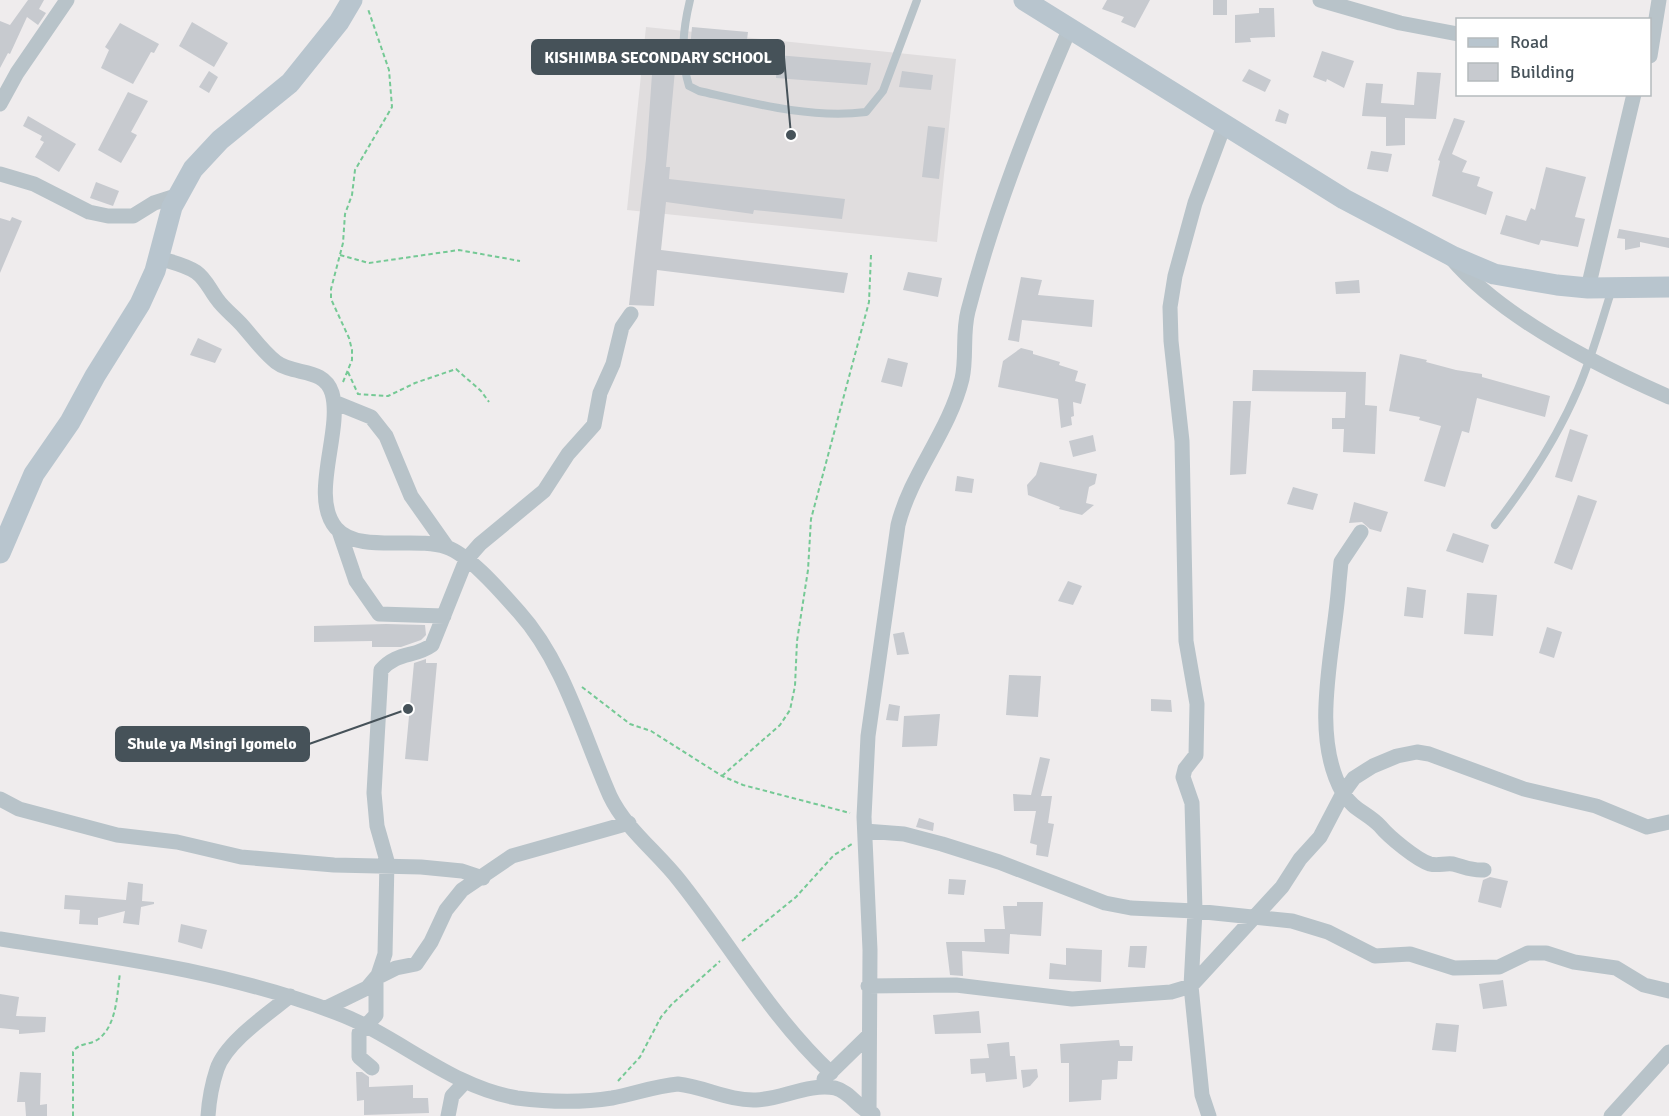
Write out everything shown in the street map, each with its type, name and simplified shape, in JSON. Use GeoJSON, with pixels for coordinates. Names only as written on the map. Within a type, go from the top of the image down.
{"type":"FeatureCollection","features":[{"type":"Feature","properties":{"kind":"street"},"geometry":{"type":"LineString","coordinates":[[0,104],[17,73],[67,0]]}},
{"type":"Feature","properties":{"kind":"street"},"geometry":{"type":"LineString","coordinates":[[1024,0],[1344,199],[1446,253],[1494,274],[1588,288],[1669,287]]}},
{"type":"Feature","properties":{"kind":"street"},"geometry":{"type":"LineString","coordinates":[[1320,0],[1400,23],[1456,34]]}},
{"type":"Feature","properties":{"kind":"street"},"geometry":{"type":"LineString","coordinates":[[1651,50],[1659,0]]}},
{"type":"Feature","properties":{"kind":"street"},"geometry":{"type":"LineString","coordinates":[[0,553],[34,474],[70,422],[95,376],[132,320],[159,258],[172,207],[193,169],[206,153],[290,83],[339,22],[360,3]]}},
{"type":"Feature","properties":{"kind":"street"},"geometry":{"type":"LineString","coordinates":[[872,1115],[868,1036],[870,950],[865,829],[868,736],[900,515],[921,467],[943,428],[962,380],[964,329],[988,241],[1039,99],[1070,28]]}},
{"type":"Feature","properties":{"kind":"street"},"geometry":{"type":"LineString","coordinates":[[1588,288],[1634,96]]}},
{"type":"Feature","properties":{"kind":"street"},"geometry":{"type":"LineString","coordinates":[[1209,1116],[1202,1095],[1191,986],[1195,911],[1192,803],[1183,777],[1185,769],[1196,754],[1197,704],[1186,641],[1182,441],[1171,341],[1170,308],[1175,276],[1195,203],[1225,123]]}},
{"type":"Feature","properties":{"kind":"street"},"geometry":{"type":"LineString","coordinates":[[0,174],[34,184],[89,212],[108,216],[133,216],[154,203],[179,195]]}},
{"type":"Feature","properties":{"kind":"street"},"geometry":{"type":"LineString","coordinates":[[1446,253],[1468,278],[1491,298],[1631,380],[1669,397]]}},
{"type":"Feature","properties":{"kind":"street"},"geometry":{"type":"LineString","coordinates":[[159,258],[198,274],[216,299],[266,354],[282,366],[323,378],[328,384],[334,402],[326,494],[329,514],[339,531],[356,581],[379,614],[444,616]]}},
{"type":"Feature","properties":{"kind":"street"},"geometry":{"type":"LineString","coordinates":[[372,1068],[359,1057],[359,1033],[376,1015],[376,978],[385,954],[387,865],[377,826],[374,792],[381,670],[389,660],[403,654],[424,651],[432,645],[466,560],[487,538],[544,491],[568,454],[594,425],[600,393],[613,364],[622,327],[631,314]]}},
{"type":"Feature","properties":{"kind":"street"},"geometry":{"type":"LineString","coordinates":[[334,402],[371,417],[386,436],[411,496],[447,547],[466,560],[525,619],[561,677],[610,796],[629,823],[676,876],[730,952],[788,1026],[831,1073]]}},
{"type":"Feature","properties":{"kind":"street"},"geometry":{"type":"LineString","coordinates":[[339,531],[348,537],[372,543],[423,542],[447,547]]}},
{"type":"Feature","properties":{"kind":"street"},"geometry":{"type":"LineString","coordinates":[[1361,532],[1341,562],[1326,712],[1328,755],[1343,793],[1355,809],[1373,819],[1389,837],[1429,864],[1449,863],[1472,871],[1484,870]]}},
{"type":"Feature","properties":{"kind":"street"},"geometry":{"type":"LineString","coordinates":[[868,986],[956,985],[1072,999],[1171,992],[1191,986],[1282,886],[1300,859],[1320,837],[1343,793],[1354,778],[1373,766],[1397,756],[1421,752],[1524,789],[1596,806],[1647,827],[1669,822]]}},
{"type":"Feature","properties":{"kind":"street"},"geometry":{"type":"LineString","coordinates":[[0,798],[19,809],[117,836],[177,842],[241,857],[334,866],[387,865],[462,871],[482,878]]}},
{"type":"Feature","properties":{"kind":"street"},"geometry":{"type":"LineString","coordinates":[[326,1008],[359,994],[376,978],[396,968],[416,964],[431,942],[446,910],[462,890],[512,856],[629,823]]}},
{"type":"Feature","properties":{"kind":"street"},"geometry":{"type":"LineString","coordinates":[[865,829],[904,834],[942,844],[999,862],[1105,903],[1131,908],[1195,911],[1310,926],[1375,956],[1410,954],[1454,968],[1499,967],[1524,954],[1546,953],[1574,962],[1616,968],[1644,985],[1669,991]]}},
{"type":"Feature","properties":{"kind":"street"},"geometry":{"type":"LineString","coordinates":[[0,939],[207,973],[290,996],[326,1008],[366,1026],[465,1082],[494,1093],[547,1102],[603,1099],[678,1084],[728,1097],[754,1100],[778,1098],[817,1088],[837,1088],[862,1105],[872,1115]]}},
{"type":"Feature","properties":{"kind":"street"},"geometry":{"type":"LineString","coordinates":[[208,1116],[217,1068],[224,1056],[242,1036],[290,996]]}},
{"type":"Feature","properties":{"kind":"street"},"geometry":{"type":"LineString","coordinates":[[817,1088],[868,1036]]}},
{"type":"Feature","properties":{"kind":"street"},"geometry":{"type":"LineString","coordinates":[[1611,1116],[1669,1052]]}},
{"type":"Feature","properties":{"kind":"street"},"geometry":{"type":"LineString","coordinates":[[448,1116],[452,1096],[465,1082]]}},
{"type":"Feature","properties":{"kind":"lane"},"geometry":{"type":"LineString","coordinates":[[690,0],[684,25],[683,66],[689,86],[699,91],[794,110],[853,114],[866,112],[883,91],[917,0]]}},
{"type":"Feature","properties":{"kind":"lane"},"geometry":{"type":"LineString","coordinates":[[1495,525],[1520,493],[1577,390],[1613,288]]}},
{"type":"Feature","properties":{"kind":"path"},"geometry":{"type":"LineString","coordinates":[[334,402],[352,360],[349,338],[331,299],[345,214],[352,195],[355,170],[392,106],[389,70],[360,3]]}},
{"type":"Feature","properties":{"kind":"path"},"geometry":{"type":"LineString","coordinates":[[340,255],[369,263],[459,250],[520,261]]}},
{"type":"Feature","properties":{"kind":"path"},"geometry":{"type":"LineString","coordinates":[[722,776],[773,732],[790,710],[795,686],[797,641],[808,570],[811,519],[869,302],[871,255]]}},
{"type":"Feature","properties":{"kind":"path"},"geometry":{"type":"LineString","coordinates":[[348,372],[358,394],[388,396],[415,383],[456,369],[481,391],[489,402]]}},
{"type":"Feature","properties":{"kind":"path"},"geometry":{"type":"LineString","coordinates":[[561,677],[586,689],[630,724],[651,731],[722,776],[865,829]]}},
{"type":"Feature","properties":{"kind":"path"},"geometry":{"type":"LineString","coordinates":[[603,1099],[640,1057],[661,1017],[672,1004],[796,897],[834,855],[865,829]]}},
{"type":"Feature","properties":{"kind":"path"},"geometry":{"type":"LineString","coordinates":[[73,1116],[73,1052],[77,1047],[98,1039],[108,1028],[123,959]]}},
{"type":"Feature","properties":{"kind":"shaded area"},"geometry":{"type":"Polygon","coordinates":[[[646,27],[956,59],[937,242],[627,210],[646,27]]]}},
{"type":"Feature","properties":{"kind":"building"},"geometry":{"type":"Polygon","coordinates":[[[28,0],[44,0],[39,9],[46,13],[38,25],[27,17],[10,54],[8,53],[0,68],[0,21],[10,25],[28,0]]]}},
{"type":"Feature","properties":{"kind":"building"},"geometry":{"type":"Polygon","coordinates":[[[1107,0],[1150,0],[1135,28],[1121,22],[1124,17],[1102,9],[1107,0]]]}},
{"type":"Feature","properties":{"kind":"building"},"geometry":{"type":"Polygon","coordinates":[[[1213,0],[1227,0],[1227,15],[1213,15],[1213,0]]]}},
{"type":"Feature","properties":{"kind":"building"},"geometry":{"type":"Polygon","coordinates":[[[1259,8],[1274,8],[1275,37],[1250,38],[1251,42],[1235,43],[1235,15],[1259,13],[1259,8]]]}},
{"type":"Feature","properties":{"kind":"building"},"geometry":{"type":"Polygon","coordinates":[[[192,22],[228,43],[214,67],[179,46],[192,22]]]}},
{"type":"Feature","properties":{"kind":"building"},"geometry":{"type":"Polygon","coordinates":[[[120,23],[159,44],[154,53],[151,52],[133,84],[101,68],[109,50],[105,47],[120,23]]]}},
{"type":"Feature","properties":{"kind":"building"},"geometry":{"type":"Polygon","coordinates":[[[692,27],[748,32],[745,55],[690,49],[692,27]]]}},
{"type":"Feature","properties":{"kind":"building"},"geometry":{"type":"Polygon","coordinates":[[[654,46],[677,49],[666,167],[670,167],[669,179],[845,199],[842,219],[754,210],[753,214],[666,202],[661,250],[848,273],[844,293],[657,270],[654,306],[629,305],[646,159],[654,46]]]}},
{"type":"Feature","properties":{"kind":"building"},"geometry":{"type":"Polygon","coordinates":[[[1322,51],[1354,61],[1344,88],[1327,79],[1326,82],[1313,77],[1322,51]]]}},
{"type":"Feature","properties":{"kind":"building"},"geometry":{"type":"Polygon","coordinates":[[[777,55],[871,63],[867,85],[776,78],[777,55]]]}},
{"type":"Feature","properties":{"kind":"building"},"geometry":{"type":"Polygon","coordinates":[[[1249,69],[1271,80],[1265,92],[1242,81],[1249,69]]]}},
{"type":"Feature","properties":{"kind":"building"},"geometry":{"type":"Polygon","coordinates":[[[209,71],[218,77],[209,93],[199,87],[209,71]]]}},
{"type":"Feature","properties":{"kind":"building"},"geometry":{"type":"Polygon","coordinates":[[[902,71],[933,75],[931,90],[899,87],[902,71]]]}},
{"type":"Feature","properties":{"kind":"building"},"geometry":{"type":"Polygon","coordinates":[[[1417,72],[1441,73],[1436,119],[1405,118],[1405,145],[1386,146],[1386,117],[1362,116],[1366,83],[1383,84],[1381,103],[1414,105],[1417,72]]]}},
{"type":"Feature","properties":{"kind":"building"},"geometry":{"type":"Polygon","coordinates":[[[128,92],[148,101],[131,132],[137,135],[121,163],[98,150],[128,92]]]}},
{"type":"Feature","properties":{"kind":"building"},"geometry":{"type":"Polygon","coordinates":[[[1279,109],[1289,114],[1286,124],[1275,121],[1279,109]]]}},
{"type":"Feature","properties":{"kind":"building"},"geometry":{"type":"Polygon","coordinates":[[[28,116],[76,144],[59,172],[35,157],[44,142],[40,140],[42,136],[23,126],[28,116]]]}},
{"type":"Feature","properties":{"kind":"building"},"geometry":{"type":"Polygon","coordinates":[[[1454,118],[1465,121],[1452,154],[1467,161],[1462,172],[1480,177],[1477,186],[1493,192],[1486,215],[1432,196],[1440,161],[1438,160],[1454,118]]]}},
{"type":"Feature","properties":{"kind":"building"},"geometry":{"type":"Polygon","coordinates":[[[928,126],[945,128],[939,179],[922,177],[928,126]]]}},
{"type":"Feature","properties":{"kind":"building"},"geometry":{"type":"Polygon","coordinates":[[[1371,151],[1392,154],[1388,172],[1367,169],[1371,151]]]}},
{"type":"Feature","properties":{"kind":"building"},"geometry":{"type":"Polygon","coordinates":[[[1546,167],[1586,177],[1575,217],[1585,219],[1578,247],[1541,240],[1539,245],[1500,234],[1506,215],[1526,221],[1531,208],[1535,210],[1546,167]]]}},
{"type":"Feature","properties":{"kind":"building"},"geometry":{"type":"Polygon","coordinates":[[[96,182],[119,191],[113,206],[90,198],[96,182]]]}},
{"type":"Feature","properties":{"kind":"building"},"geometry":{"type":"Polygon","coordinates":[[[12,217],[22,221],[0,273],[0,218],[10,221],[12,217]]]}},
{"type":"Feature","properties":{"kind":"building"},"geometry":{"type":"Polygon","coordinates":[[[1619,229],[1669,238],[1669,248],[1640,242],[1640,247],[1625,250],[1625,239],[1617,238],[1619,229]]]}},
{"type":"Feature","properties":{"kind":"building"},"geometry":{"type":"Polygon","coordinates":[[[908,272],[942,278],[938,297],[903,290],[908,272]]]}},
{"type":"Feature","properties":{"kind":"building"},"geometry":{"type":"Polygon","coordinates":[[[1021,277],[1042,280],[1038,295],[1094,300],[1092,327],[1022,320],[1019,342],[1008,340],[1021,277]]]}},
{"type":"Feature","properties":{"kind":"building"},"geometry":{"type":"Polygon","coordinates":[[[1359,280],[1360,293],[1336,294],[1335,282],[1359,280]]]}},
{"type":"Feature","properties":{"kind":"building"},"geometry":{"type":"Polygon","coordinates":[[[198,338],[222,349],[215,363],[190,355],[198,338]]]}},
{"type":"Feature","properties":{"kind":"building"},"geometry":{"type":"Polygon","coordinates":[[[1021,348],[1078,371],[1075,381],[1086,384],[1081,404],[1073,402],[1072,425],[1061,428],[1058,399],[998,387],[1003,361],[1021,348]]]}},
{"type":"Feature","properties":{"kind":"building"},"geometry":{"type":"Polygon","coordinates":[[[1400,354],[1456,370],[1482,374],[1482,377],[1550,396],[1545,417],[1477,398],[1469,433],[1462,431],[1445,487],[1424,481],[1441,426],[1419,420],[1420,417],[1389,411],[1400,354]]]}},
{"type":"Feature","properties":{"kind":"building"},"geometry":{"type":"Polygon","coordinates":[[[888,358],[908,363],[902,387],[881,382],[888,358]]]}},
{"type":"Feature","properties":{"kind":"building"},"geometry":{"type":"Polygon","coordinates":[[[1253,370],[1366,372],[1365,405],[1377,406],[1375,454],[1343,452],[1344,429],[1332,429],[1332,418],[1345,418],[1346,392],[1252,391],[1253,370]]]}},
{"type":"Feature","properties":{"kind":"building"},"geometry":{"type":"Polygon","coordinates":[[[1233,401],[1251,401],[1246,474],[1230,475],[1233,401]]]}},
{"type":"Feature","properties":{"kind":"building"},"geometry":{"type":"Polygon","coordinates":[[[1570,429],[1588,435],[1572,482],[1555,477],[1570,429]]]}},
{"type":"Feature","properties":{"kind":"building"},"geometry":{"type":"Polygon","coordinates":[[[1093,435],[1096,451],[1073,457],[1069,441],[1093,435]]]}},
{"type":"Feature","properties":{"kind":"building"},"geometry":{"type":"Polygon","coordinates":[[[1040,462],[1097,474],[1095,484],[1089,487],[1086,503],[1094,505],[1082,515],[1059,509],[1060,507],[1028,495],[1027,485],[1036,475],[1040,462]]]}},
{"type":"Feature","properties":{"kind":"building"},"geometry":{"type":"Polygon","coordinates":[[[957,476],[974,479],[972,493],[955,491],[957,476]]]}},
{"type":"Feature","properties":{"kind":"building"},"geometry":{"type":"Polygon","coordinates":[[[1293,487],[1318,494],[1313,510],[1287,504],[1293,487]]]}},
{"type":"Feature","properties":{"kind":"building"},"geometry":{"type":"Polygon","coordinates":[[[1578,495],[1597,501],[1572,570],[1554,563],[1578,495]]]}},
{"type":"Feature","properties":{"kind":"building"},"geometry":{"type":"Polygon","coordinates":[[[1354,502],[1388,512],[1381,532],[1370,529],[1362,522],[1349,523],[1354,502]]]}},
{"type":"Feature","properties":{"kind":"building"},"geometry":{"type":"Polygon","coordinates":[[[1453,533],[1489,545],[1483,563],[1446,551],[1453,533]]]}},
{"type":"Feature","properties":{"kind":"building"},"geometry":{"type":"Polygon","coordinates":[[[1068,581],[1082,586],[1073,605],[1058,601],[1068,581]]]}},
{"type":"Feature","properties":{"kind":"building"},"geometry":{"type":"Polygon","coordinates":[[[1407,587],[1426,590],[1423,618],[1404,616],[1407,587]]]}},
{"type":"Feature","properties":{"kind":"building"},"geometry":{"type":"Polygon","coordinates":[[[1467,593],[1497,595],[1493,636],[1464,634],[1467,593]]]}},
{"type":"Feature","properties":{"kind":"building"},"geometry":{"type":"Polygon","coordinates":[[[425,625],[426,635],[421,640],[401,647],[372,647],[372,641],[314,642],[314,626],[425,625]]]}},
{"type":"Feature","properties":{"kind":"building"},"geometry":{"type":"Polygon","coordinates":[[[1547,627],[1562,632],[1554,658],[1539,653],[1547,627]]]}},
{"type":"Feature","properties":{"kind":"building"},"geometry":{"type":"Polygon","coordinates":[[[904,632],[909,654],[897,655],[893,634],[904,632]]]}},
{"type":"Feature","properties":{"kind":"building"},"geometry":{"type":"Polygon","coordinates":[[[426,659],[426,663],[437,663],[428,761],[405,759],[414,663],[426,659]]]}},
{"type":"Feature","properties":{"kind":"building"},"geometry":{"type":"Polygon","coordinates":[[[1009,675],[1041,676],[1038,717],[1006,715],[1009,675]]]}},
{"type":"Feature","properties":{"kind":"building"},"geometry":{"type":"Polygon","coordinates":[[[1151,699],[1171,700],[1172,712],[1151,711],[1151,699]]]}},
{"type":"Feature","properties":{"kind":"building"},"geometry":{"type":"Polygon","coordinates":[[[889,704],[900,706],[898,721],[886,720],[889,704]]]}},
{"type":"Feature","properties":{"kind":"building"},"geometry":{"type":"Polygon","coordinates":[[[940,714],[937,746],[902,747],[904,716],[940,714]]]}},
{"type":"Feature","properties":{"kind":"building"},"geometry":{"type":"Polygon","coordinates":[[[1040,757],[1050,759],[1041,796],[1052,796],[1048,823],[1054,824],[1048,857],[1036,855],[1037,845],[1030,843],[1036,811],[1014,811],[1013,794],[1031,795],[1040,757]]]}},
{"type":"Feature","properties":{"kind":"building"},"geometry":{"type":"Polygon","coordinates":[[[919,818],[934,823],[933,831],[916,827],[919,818]]]}},
{"type":"Feature","properties":{"kind":"building"},"geometry":{"type":"Polygon","coordinates":[[[1490,877],[1508,881],[1501,908],[1478,902],[1483,880],[1490,877]]]}},
{"type":"Feature","properties":{"kind":"building"},"geometry":{"type":"Polygon","coordinates":[[[949,879],[966,880],[964,895],[948,894],[949,879]]]}},
{"type":"Feature","properties":{"kind":"building"},"geometry":{"type":"Polygon","coordinates":[[[128,882],[143,884],[142,901],[154,902],[154,904],[141,907],[139,925],[123,923],[125,911],[98,918],[98,925],[79,924],[80,910],[64,909],[65,895],[126,900],[128,882]]]}},
{"type":"Feature","properties":{"kind":"building"},"geometry":{"type":"Polygon","coordinates":[[[1017,902],[1043,902],[1041,936],[1010,934],[1009,954],[962,951],[963,976],[950,975],[946,942],[985,942],[984,929],[1005,929],[1003,906],[1017,906],[1017,902]]]}},
{"type":"Feature","properties":{"kind":"building"},"geometry":{"type":"Polygon","coordinates":[[[181,924],[207,930],[202,949],[178,942],[181,924]]]}},
{"type":"Feature","properties":{"kind":"building"},"geometry":{"type":"Polygon","coordinates":[[[1130,946],[1147,946],[1145,968],[1128,967],[1130,946]]]}},
{"type":"Feature","properties":{"kind":"building"},"geometry":{"type":"Polygon","coordinates":[[[1066,948],[1102,950],[1101,982],[1049,979],[1050,963],[1066,965],[1066,948]]]}},
{"type":"Feature","properties":{"kind":"building"},"geometry":{"type":"Polygon","coordinates":[[[1503,980],[1507,1006],[1483,1009],[1479,984],[1503,980]]]}},
{"type":"Feature","properties":{"kind":"building"},"geometry":{"type":"Polygon","coordinates":[[[0,994],[19,997],[16,1016],[46,1017],[45,1032],[19,1034],[19,1030],[0,1028],[0,994]]]}},
{"type":"Feature","properties":{"kind":"building"},"geometry":{"type":"Polygon","coordinates":[[[979,1011],[981,1033],[935,1034],[933,1015],[979,1011]]]}},
{"type":"Feature","properties":{"kind":"building"},"geometry":{"type":"Polygon","coordinates":[[[1436,1023],[1459,1025],[1456,1052],[1432,1050],[1436,1023]]]}},
{"type":"Feature","properties":{"kind":"building"},"geometry":{"type":"Polygon","coordinates":[[[1119,1040],[1120,1046],[1133,1046],[1132,1061],[1118,1061],[1117,1079],[1102,1080],[1101,1100],[1069,1102],[1069,1063],[1061,1063],[1060,1044],[1119,1040]]]}},
{"type":"Feature","properties":{"kind":"building"},"geometry":{"type":"Polygon","coordinates":[[[1009,1042],[1010,1056],[1015,1056],[1017,1079],[986,1082],[985,1073],[971,1074],[970,1059],[989,1058],[987,1044],[1009,1042]]]}},
{"type":"Feature","properties":{"kind":"building"},"geometry":{"type":"Polygon","coordinates":[[[1037,1069],[1038,1077],[1030,1086],[1023,1088],[1021,1070],[1037,1069]]]}},
{"type":"Feature","properties":{"kind":"building"},"geometry":{"type":"Polygon","coordinates":[[[20,1072],[41,1073],[40,1105],[47,1104],[47,1116],[26,1116],[25,1102],[17,1102],[20,1072]]]}},
{"type":"Feature","properties":{"kind":"building"},"geometry":{"type":"Polygon","coordinates":[[[356,1072],[362,1072],[369,1077],[369,1087],[413,1085],[413,1098],[428,1098],[429,1113],[364,1115],[364,1100],[357,1101],[356,1072]]]}},
{"type":"Feature","properties":{"kind":"place","name":"KISHIMBA SECONDARY SCHOOL"},"geometry":{"type":"Point","coordinates":[791,135]}},
{"type":"Feature","properties":{"kind":"place","name":"Shule ya Msingi Igomelo"},"geometry":{"type":"Point","coordinates":[408,709]}}]}
